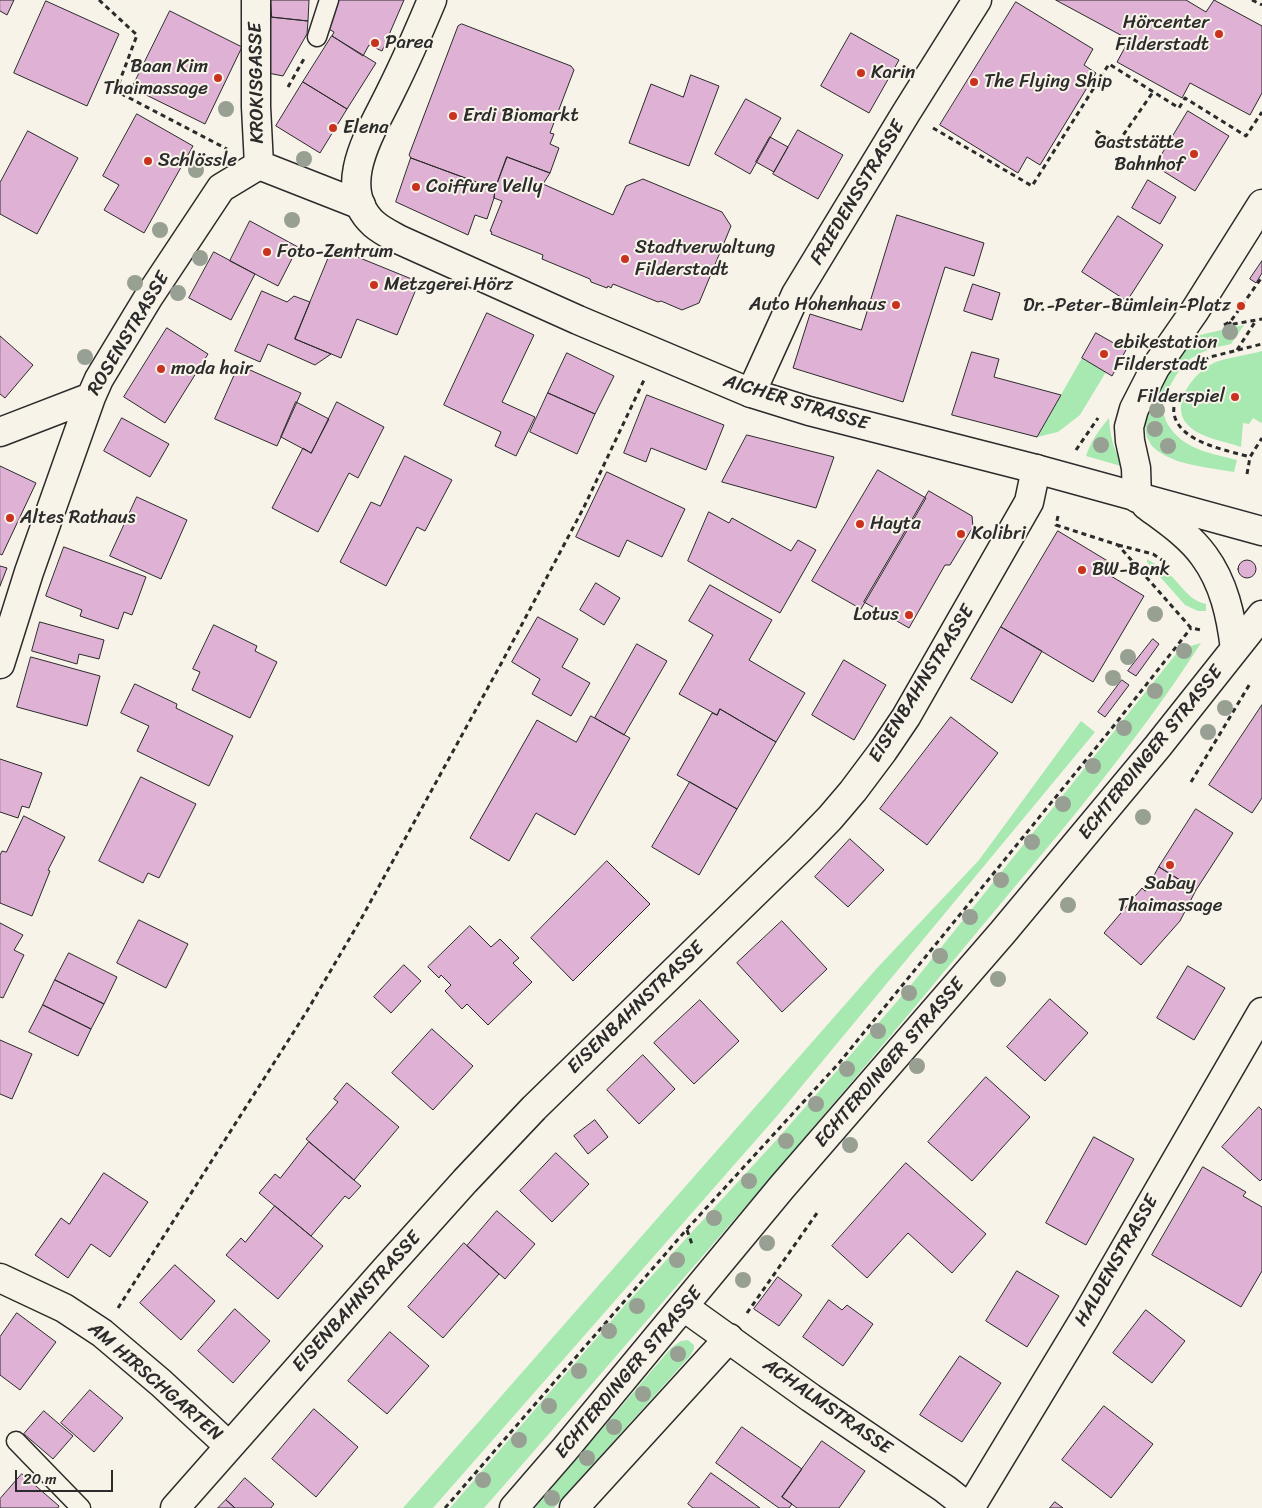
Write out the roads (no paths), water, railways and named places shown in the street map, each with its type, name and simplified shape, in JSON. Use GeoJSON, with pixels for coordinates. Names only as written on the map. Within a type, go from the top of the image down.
{"type":"FeatureCollection","features":[{"type":"Feature","properties":{"kind":"street","name":"KROKISGASSE"},"geometry":{"type":"LineString","coordinates":[[256,0],[256,107],[259,165]]}},
{"type":"Feature","properties":{"kind":"street"},"geometry":{"type":"LineString","coordinates":[[361,204],[357,193],[356,179],[360,157],[432,0]]}},
{"type":"Feature","properties":{"kind":"street","name":"FRIEDENSSTRASSE"},"geometry":{"type":"LineString","coordinates":[[752,393],[796,294],[977,0]]}},
{"type":"Feature","properties":{"kind":"street"},"geometry":{"type":"LineString","coordinates":[[259,165],[361,204]]}},
{"type":"Feature","properties":{"kind":"street","name":"ROSENSTRASSE"},"geometry":{"type":"LineString","coordinates":[[0,664],[29,572],[91,397],[111,358],[148,298],[221,188],[259,165]]}},
{"type":"Feature","properties":{"kind":"street","name":"AICHER STRASSE"},"geometry":{"type":"LineString","coordinates":[[361,204],[365,214],[373,223],[400,240],[656,354],[752,393],[809,411],[1036,469],[1262,531]]}},
{"type":"Feature","properties":{"kind":"street"},"geometry":{"type":"LineString","coordinates":[[1236,649],[1231,618],[1222,589],[1204,555],[1180,532],[1137,498],[1136,468],[1129,426],[1141,393],[1155,368],[1194,312],[1262,204]]}},
{"type":"Feature","properties":{"kind":"street"},"geometry":{"type":"LineString","coordinates":[[0,432],[91,397]]}},
{"type":"Feature","properties":{"kind":"street","name":"EISENBAHNSTRASSE"},"geometry":{"type":"LineString","coordinates":[[175,1508],[465,1181],[534,1108],[757,892],[830,818],[883,751],[906,717],[1029,502],[1036,469]]}},
{"type":"Feature","properties":{"kind":"street","name":"ECHTERDINGER STRASSE"},"geometry":{"type":"LineString","coordinates":[[514,1508],[684,1307],[788,1180],[1015,918],[1158,746],[1262,615]]}},
{"type":"Feature","properties":{"kind":"street","name":"HALDENSTRASSE"},"geometry":{"type":"LineString","coordinates":[[969,1508],[1085,1318],[1262,1012]]}},
{"type":"Feature","properties":{"kind":"street","name":"AM HIRSCHGARTEN"},"geometry":{"type":"LineString","coordinates":[[0,1278],[64,1308],[102,1333],[161,1383],[229,1446]]}},
{"type":"Feature","properties":{"kind":"street","name":"ACHALMSTRASSE"},"geometry":{"type":"LineString","coordinates":[[684,1307],[969,1508]]}},
{"type":"Feature","properties":{"kind":"street"},"geometry":{"type":"LineString","coordinates":[[574,1508],[729,1338]]}},
{"type":"Feature","properties":{"kind":"lane"},"geometry":{"type":"LineString","coordinates":[[317,38],[329,0]]}},
{"type":"Feature","properties":{"kind":"lane"},"geometry":{"type":"LineString","coordinates":[[16,1441],[81,1508]]}},
{"type":"Feature","properties":{"kind":"place","name":"Hörcenter Filderstadt"},"geometry":{"type":"Point","coordinates":[1219,34]}},
{"type":"Feature","properties":{"kind":"place","name":"Parea"},"geometry":{"type":"Point","coordinates":[375,43]}},
{"type":"Feature","properties":{"kind":"place","name":"Karin"},"geometry":{"type":"Point","coordinates":[861,73]}},
{"type":"Feature","properties":{"kind":"place","name":"Baan Kim Thaimassage"},"geometry":{"type":"Point","coordinates":[218,78]}},
{"type":"Feature","properties":{"kind":"place","name":"The Flying Ship"},"geometry":{"type":"Point","coordinates":[974,82]}},
{"type":"Feature","properties":{"kind":"place","name":"Erdi Biomarkt"},"geometry":{"type":"Point","coordinates":[453,116]}},
{"type":"Feature","properties":{"kind":"place","name":"Elena"},"geometry":{"type":"Point","coordinates":[333,128]}},
{"type":"Feature","properties":{"kind":"place","name":"Gaststätte Bahnhof"},"geometry":{"type":"Point","coordinates":[1194,154]}},
{"type":"Feature","properties":{"kind":"place","name":"Schlössle"},"geometry":{"type":"Point","coordinates":[148,161]}},
{"type":"Feature","properties":{"kind":"place","name":"Coiffure Velly"},"geometry":{"type":"Point","coordinates":[416,187]}},
{"type":"Feature","properties":{"kind":"place","name":"Foto-Zentrum"},"geometry":{"type":"Point","coordinates":[267,252]}},
{"type":"Feature","properties":{"kind":"place","name":"Stadtverwaltung Filderstadt"},"geometry":{"type":"Point","coordinates":[625,259]}},
{"type":"Feature","properties":{"kind":"place","name":"Metzgerei Hörz"},"geometry":{"type":"Point","coordinates":[374,285]}},
{"type":"Feature","properties":{"kind":"place","name":"Auto Hohenhaus"},"geometry":{"type":"Point","coordinates":[896,305]}},
{"type":"Feature","properties":{"kind":"place","name":"Dr.-Peter-Bümlein-Platz"},"geometry":{"type":"Point","coordinates":[1241,306]}},
{"type":"Feature","properties":{"kind":"place","name":"ebikestation Filderstadt"},"geometry":{"type":"Point","coordinates":[1104,354]}},
{"type":"Feature","properties":{"kind":"place","name":"moda hair"},"geometry":{"type":"Point","coordinates":[161,369]}},
{"type":"Feature","properties":{"kind":"place","name":"Filderspiel"},"geometry":{"type":"Point","coordinates":[1235,397]}},
{"type":"Feature","properties":{"kind":"place","name":"Altes Rathaus"},"geometry":{"type":"Point","coordinates":[10,518]}},
{"type":"Feature","properties":{"kind":"place","name":"Hayta"},"geometry":{"type":"Point","coordinates":[860,524]}},
{"type":"Feature","properties":{"kind":"place","name":"Kolibri"},"geometry":{"type":"Point","coordinates":[961,534]}},
{"type":"Feature","properties":{"kind":"place","name":"BW-Bank"},"geometry":{"type":"Point","coordinates":[1082,570]}},
{"type":"Feature","properties":{"kind":"place","name":"Lotus"},"geometry":{"type":"Point","coordinates":[909,615]}},
{"type":"Feature","properties":{"kind":"place","name":"Sabay Thaimassage"},"geometry":{"type":"Point","coordinates":[1170,865]}}]}
